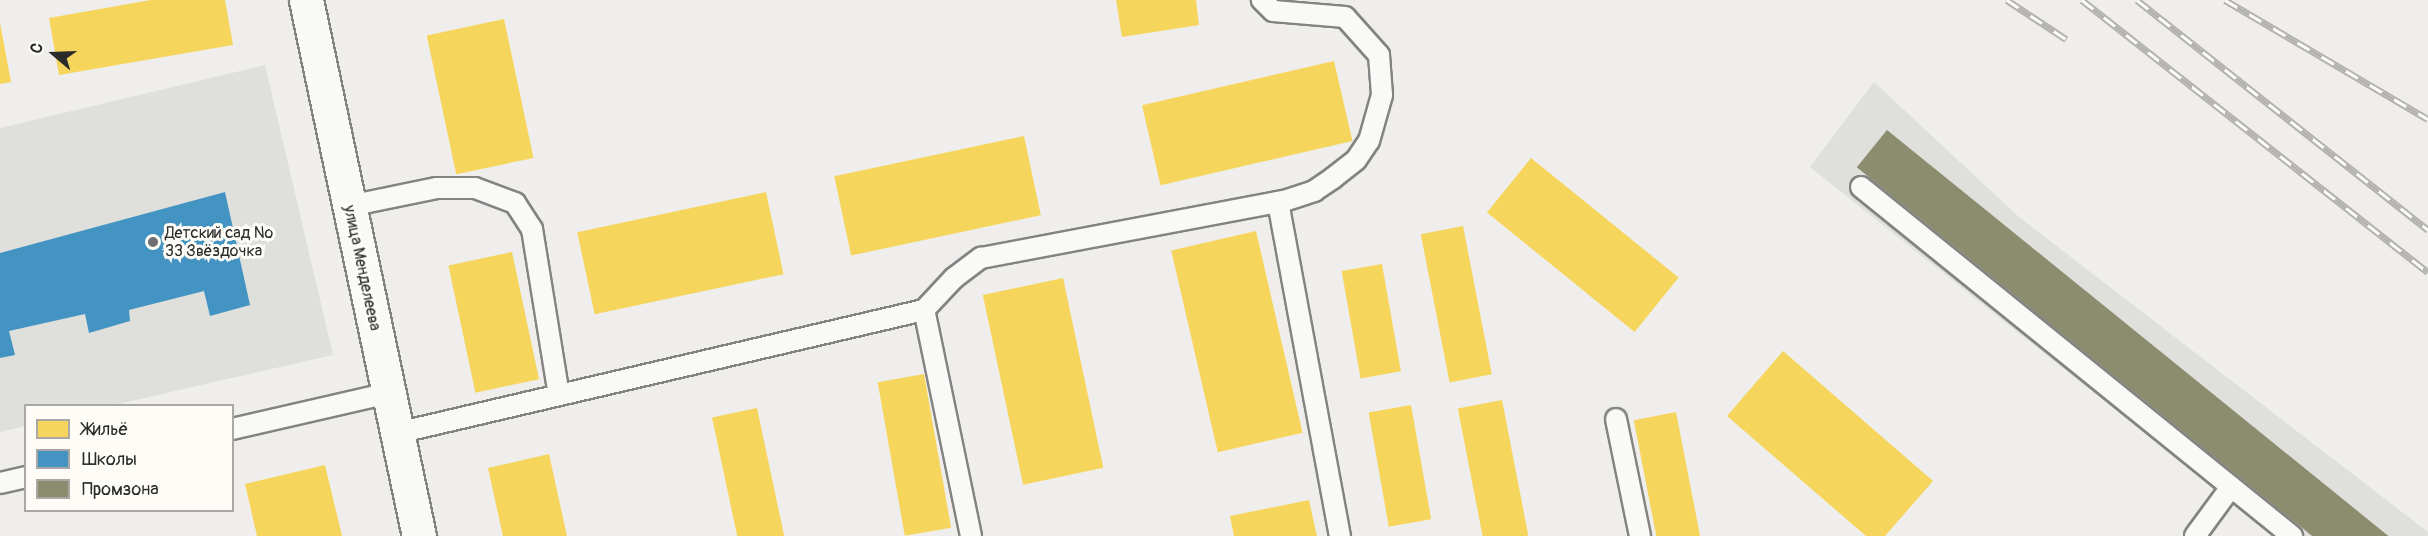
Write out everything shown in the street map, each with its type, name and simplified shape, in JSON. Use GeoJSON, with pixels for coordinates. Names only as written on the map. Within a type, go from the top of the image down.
{"type":"FeatureCollection","features":[{"type":"Feature","properties":{"kind":"street","name":"улица Менделеева"},"geometry":{"type":"LineString","coordinates":[[306,0],[419,536]]}},
{"type":"Feature","properties":{"kind":"lane"},"geometry":{"type":"LineString","coordinates":[[397,433],[924,310],[954,278],[981,258],[1278,202],[1314,191],[1356,160],[1369,141],[1382,95],[1379,55],[1344,17],[1323,8],[1273,11],[1262,0]]}},
{"type":"Feature","properties":{"kind":"lane"},"geometry":{"type":"LineString","coordinates":[[1861,187],[2292,536]]}},
{"type":"Feature","properties":{"kind":"lane"},"geometry":{"type":"LineString","coordinates":[[350,206],[436,188],[475,188],[514,203],[532,229],[559,395]]}},
{"type":"Feature","properties":{"kind":"lane"},"geometry":{"type":"LineString","coordinates":[[1278,202],[1340,536]]}},
{"type":"Feature","properties":{"kind":"lane"},"geometry":{"type":"LineString","coordinates":[[924,310],[971,536]]}},
{"type":"Feature","properties":{"kind":"lane"},"geometry":{"type":"LineString","coordinates":[[234,429],[389,393]]}},
{"type":"Feature","properties":{"kind":"lane"},"geometry":{"type":"LineString","coordinates":[[1616,418],[1640,536]]}},
{"type":"Feature","properties":{"kind":"lane"},"geometry":{"type":"LineString","coordinates":[[0,483],[24,477]]}},
{"type":"Feature","properties":{"kind":"lane"},"geometry":{"type":"LineString","coordinates":[[2195,536],[2231,487]]}},
{"type":"Feature","properties":{"kind":"shaded area","name":"Детский сад № 33 Звёздочка"},"geometry":{"type":"Polygon","coordinates":[[[265,65],[333,355],[118,404],[24,404],[24,426],[0,432],[0,128],[265,65]]]}},
{"type":"Feature","properties":{"kind":"shaded area"},"geometry":{"type":"Polygon","coordinates":[[[1874,82],[2019,217],[2428,532],[2428,536],[2274,536],[1810,167],[1874,82]]]}},
{"type":"Feature","properties":{"kind":"building: Жильё"},"geometry":{"type":"Polygon","coordinates":[[[151,0],[225,0],[233,45],[59,75],[49,18],[151,0]]]}},
{"type":"Feature","properties":{"kind":"building: Жильё"},"geometry":{"type":"Polygon","coordinates":[[[1116,0],[1196,0],[1199,25],[1122,37],[1116,0]]]}},
{"type":"Feature","properties":{"kind":"building: Жильё"},"geometry":{"type":"Polygon","coordinates":[[[504,19],[534,158],[456,174],[427,35],[504,19]]]}},
{"type":"Feature","properties":{"kind":"building: Жильё"},"geometry":{"type":"Polygon","coordinates":[[[0,23],[11,82],[0,84],[0,23]]]}},
{"type":"Feature","properties":{"kind":"building: Жильё"},"geometry":{"type":"Polygon","coordinates":[[[1334,61],[1352,141],[1160,185],[1142,105],[1334,61]]]}},
{"type":"Feature","properties":{"kind":"building: Жильё"},"geometry":{"type":"Polygon","coordinates":[[[1024,136],[1041,215],[851,256],[834,176],[1024,136]]]}},
{"type":"Feature","properties":{"kind":"building: Жильё"},"geometry":{"type":"Polygon","coordinates":[[[1531,158],[1679,278],[1635,332],[1487,212],[1531,158]]]}},
{"type":"Feature","properties":{"kind":"building: Жильё"},"geometry":{"type":"Polygon","coordinates":[[[766,192],[783,274],[595,314],[577,232],[766,192]]]}},
{"type":"Feature","properties":{"kind":"building: Жильё"},"geometry":{"type":"Polygon","coordinates":[[[1463,226],[1492,374],[1450,382],[1421,234],[1463,226]]]}},
{"type":"Feature","properties":{"kind":"building: Жильё"},"geometry":{"type":"Polygon","coordinates":[[[1256,231],[1303,433],[1218,452],[1171,251],[1256,231]]]}},
{"type":"Feature","properties":{"kind":"building: Жильё"},"geometry":{"type":"Polygon","coordinates":[[[512,252],[539,379],[475,393],[448,266],[512,252]]]}},
{"type":"Feature","properties":{"kind":"building: Жильё"},"geometry":{"type":"Polygon","coordinates":[[[1382,264],[1401,371],[1361,378],[1342,271],[1382,264]]]}},
{"type":"Feature","properties":{"kind":"building: Жильё"},"geometry":{"type":"Polygon","coordinates":[[[1063,278],[1103,468],[1023,485],[983,295],[1063,278]]]}},
{"type":"Feature","properties":{"kind":"building: Жильё"},"geometry":{"type":"Polygon","coordinates":[[[1783,351],[1933,481],[1885,536],[1866,536],[1727,416],[1783,351]]]}},
{"type":"Feature","properties":{"kind":"building: Жильё"},"geometry":{"type":"Polygon","coordinates":[[[924,374],[951,528],[905,536],[878,382],[924,374]]]}},
{"type":"Feature","properties":{"kind":"building: Жильё"},"geometry":{"type":"Polygon","coordinates":[[[1502,400],[1528,535],[1483,536],[1458,409],[1502,400]]]}},
{"type":"Feature","properties":{"kind":"building: Жильё"},"geometry":{"type":"Polygon","coordinates":[[[1411,405],[1431,519],[1389,527],[1369,412],[1411,405]]]}},
{"type":"Feature","properties":{"kind":"building: Жильё"},"geometry":{"type":"Polygon","coordinates":[[[757,408],[784,536],[737,536],[712,418],[757,408]]]}},
{"type":"Feature","properties":{"kind":"building: Жильё"},"geometry":{"type":"Polygon","coordinates":[[[1676,412],[1700,536],[1656,536],[1634,420],[1676,412]]]}},
{"type":"Feature","properties":{"kind":"building: Жильё"},"geometry":{"type":"Polygon","coordinates":[[[549,454],[567,536],[503,536],[488,468],[549,454]]]}},
{"type":"Feature","properties":{"kind":"building: Жильё"},"geometry":{"type":"Polygon","coordinates":[[[325,465],[342,536],[257,536],[245,484],[325,465]]]}},
{"type":"Feature","properties":{"kind":"building: Жильё"},"geometry":{"type":"Polygon","coordinates":[[[1309,500],[1317,536],[1234,536],[1230,516],[1309,500]]]}},
{"type":"Feature","properties":{"kind":"building: Школы"},"geometry":{"type":"Polygon","coordinates":[[[225,192],[250,305],[210,316],[204,291],[129,310],[130,321],[89,333],[85,314],[9,331],[15,355],[0,358],[0,253],[225,192]]]}},
{"type":"Feature","properties":{"kind":"building: Промзона"},"geometry":{"type":"Polygon","coordinates":[[[1887,130],[2388,536],[2312,536],[1857,167],[1887,130]]]}},
{"type":"Feature","properties":{"kind":"railway"},"geometry":{"type":"LineString","coordinates":[[2007,0],[2066,39]]}},
{"type":"Feature","properties":{"kind":"railway"},"geometry":{"type":"LineString","coordinates":[[2082,0],[2428,272]]}},
{"type":"Feature","properties":{"kind":"railway"},"geometry":{"type":"LineString","coordinates":[[2137,0],[2428,230]]}},
{"type":"Feature","properties":{"kind":"railway"},"geometry":{"type":"LineString","coordinates":[[2225,0],[2428,119]]}},
{"type":"Feature","properties":{"kind":"place","name":"Детский сад № 33 Звёздочка"},"geometry":{"type":"Point","coordinates":[153,242]}}]}
